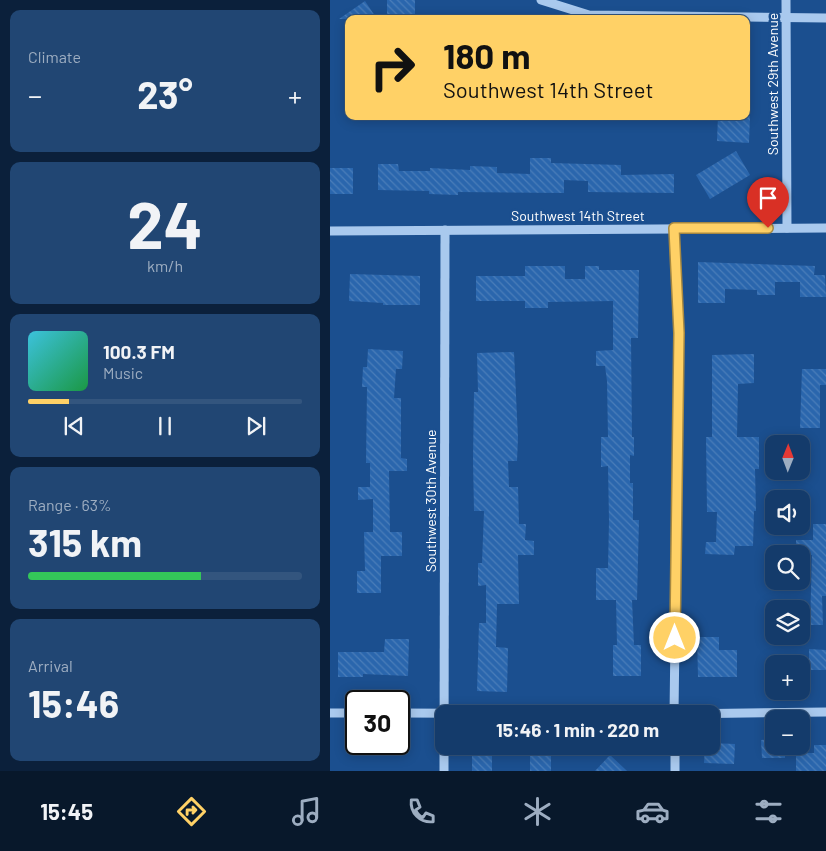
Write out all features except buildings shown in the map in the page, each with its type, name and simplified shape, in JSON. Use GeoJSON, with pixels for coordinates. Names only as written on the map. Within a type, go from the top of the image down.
{"type":"FeatureCollection","features":[{"type":"Feature","properties":{"kind":"street"},"geometry":{"type":"LineString","coordinates":[[541,0],[589,15]]}},
{"type":"Feature","properties":{"kind":"street","name":"Southwest 29th Avenue"},"geometry":{"type":"LineString","coordinates":[[786,0],[787,228]]}},
{"type":"Feature","properties":{"kind":"street"},"geometry":{"type":"LineString","coordinates":[[750,17],[826,18]]}},
{"type":"Feature","properties":{"kind":"street"},"geometry":{"type":"LineString","coordinates":[[674,228],[679,333],[676,705]]}},
{"type":"Feature","properties":{"kind":"street","name":"Southwest 14th Street"},"geometry":{"type":"LineString","coordinates":[[330,231],[826,228]]}},
{"type":"Feature","properties":{"kind":"street","name":"Southwest 30th Avenue"},"geometry":{"type":"LineString","coordinates":[[444,705],[445,230]]}},
{"type":"Feature","properties":{"kind":"street"},"geometry":{"type":"LineString","coordinates":[[720,713],[826,712]]}},
{"type":"Feature","properties":{"kind":"street"},"geometry":{"type":"LineString","coordinates":[[330,713],[345,713]]}},
{"type":"Feature","properties":{"kind":"street"},"geometry":{"type":"LineString","coordinates":[[410,713],[435,713]]}},
{"type":"Feature","properties":{"kind":"street","name":"Southwest 30th Avenue"},"geometry":{"type":"LineString","coordinates":[[444,755],[444,771]]}},
{"type":"Feature","properties":{"kind":"street"},"geometry":{"type":"LineString","coordinates":[[675,755],[675,771]]}},
{"type":"Feature","properties":{"kind":"route"},"geometry":{"type":"LineString","coordinates":[[675,638],[679,333],[674,228],[768,228]]}}]}
